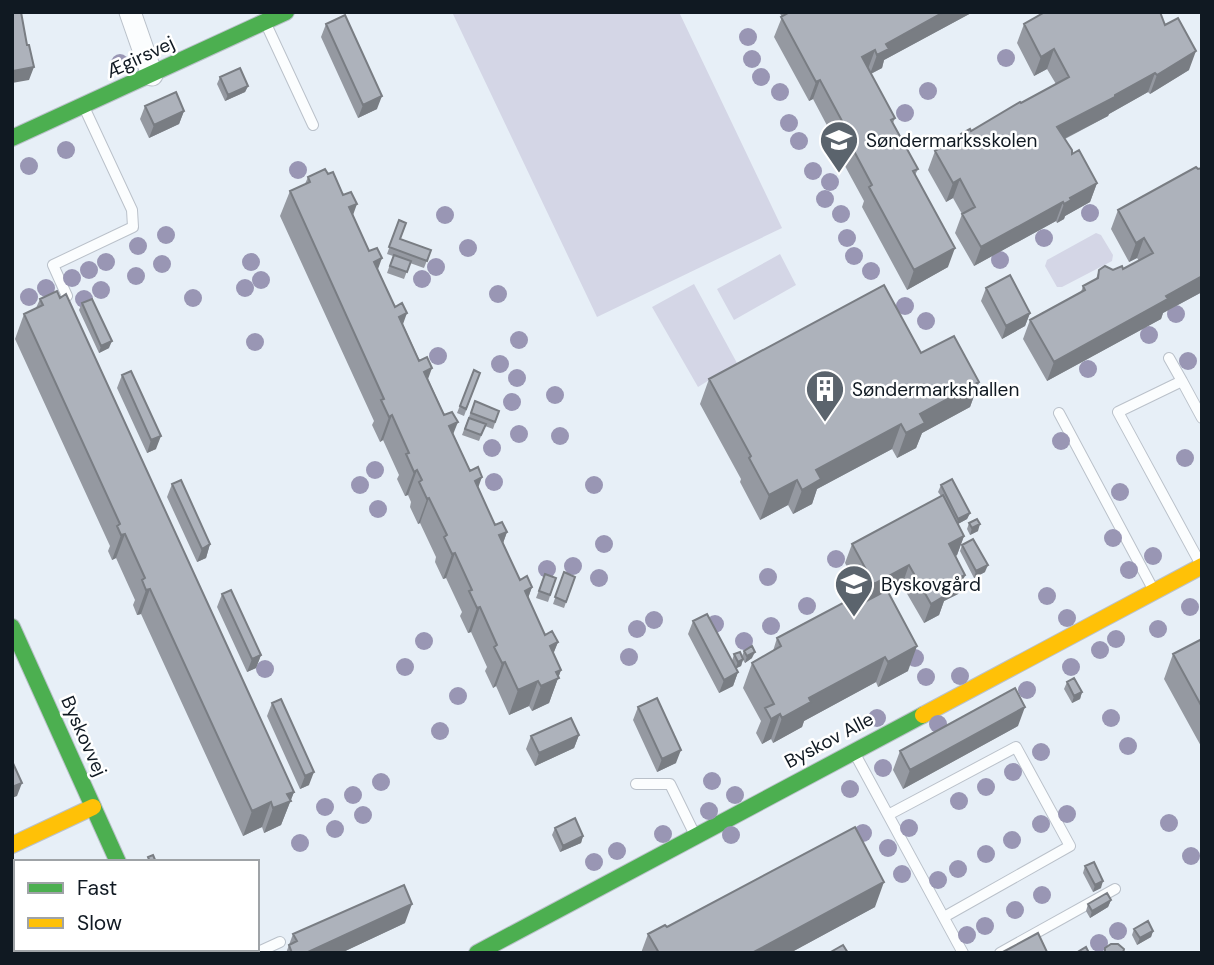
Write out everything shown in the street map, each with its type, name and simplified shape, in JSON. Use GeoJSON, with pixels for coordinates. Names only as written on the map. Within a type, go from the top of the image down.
{"type":"FeatureCollection","features":[{"type":"Feature","properties":{"kind":"street"},"geometry":{"type":"LineString","coordinates":[[130,12],[152,75]]}},
{"type":"Feature","properties":{"kind":"street","name":"Ægirsvej"},"geometry":{"type":"LineString","coordinates":[[12,138],[285,12]]}},
{"type":"Feature","properties":{"kind":"street","name":"Byskov Alle"},"geometry":{"type":"LineString","coordinates":[[477,953],[1202,566]]}},
{"type":"Feature","properties":{"kind":"street","name":"Byskovvej"},"geometry":{"type":"LineString","coordinates":[[12,627],[117,860]]}},
{"type":"Feature","properties":{"kind":"street"},"geometry":{"type":"LineString","coordinates":[[12,845],[93,807]]}},
{"type":"Feature","properties":{"kind":"lane"},"geometry":{"type":"LineString","coordinates":[[265,22],[313,125]]}},
{"type":"Feature","properties":{"kind":"lane"},"geometry":{"type":"LineString","coordinates":[[67,296],[53,265],[133,226],[132,210],[84,106]]}},
{"type":"Feature","properties":{"kind":"lane"},"geometry":{"type":"LineString","coordinates":[[1169,358],[1202,418]]}},
{"type":"Feature","properties":{"kind":"lane"},"geometry":{"type":"LineString","coordinates":[[1181,381],[1118,412],[1202,566]]}},
{"type":"Feature","properties":{"kind":"lane"},"geometry":{"type":"LineString","coordinates":[[1059,413],[1154,592]]}},
{"type":"Feature","properties":{"kind":"lane"},"geometry":{"type":"LineString","coordinates":[[888,815],[1016,747],[1070,846],[944,917]]}},
{"type":"Feature","properties":{"kind":"lane"},"geometry":{"type":"LineString","coordinates":[[853,751],[963,953]]}},
{"type":"Feature","properties":{"kind":"lane"},"geometry":{"type":"LineString","coordinates":[[636,784],[670,784],[695,836]]}},
{"type":"Feature","properties":{"kind":"lane"},"geometry":{"type":"LineString","coordinates":[[1000,953],[1115,889]]}},
{"type":"Feature","properties":{"kind":"lane"},"geometry":{"type":"LineString","coordinates":[[256,953],[280,942]]}},
{"type":"Feature","properties":{"kind":"shaded area"},"geometry":{"type":"Polygon","coordinates":[[[452,12],[679,12],[782,228],[597,317],[452,12]]]}},
{"type":"Feature","properties":{"kind":"shaded area"},"geometry":{"type":"Polygon","coordinates":[[[1096,233],[1101,235],[1113,255],[1112,261],[1062,287],[1057,287],[1045,266],[1047,260],[1096,233]]]}},
{"type":"Feature","properties":{"kind":"shaded area"},"geometry":{"type":"Polygon","coordinates":[[[780,254],[796,285],[734,320],[717,289],[780,254]]]}},
{"type":"Feature","properties":{"kind":"shaded area"},"geometry":{"type":"Polygon","coordinates":[[[694,284],[737,363],[698,387],[652,307],[694,284]]]}},
{"type":"Feature","properties":{"kind":"building"},"geometry":{"type":"Polygon","coordinates":[[[12,12],[21,12],[34,67],[13,71],[12,12]]]}},
{"type":"Feature","properties":{"kind":"building"},"geometry":{"type":"Polygon","coordinates":[[[790,12],[944,12],[886,44],[889,49],[877,55],[875,50],[862,57],[895,118],[891,120],[918,169],[913,171],[955,248],[914,270],[869,187],[872,185],[846,136],[849,134],[820,80],[816,82],[781,17],[790,12]]]}},
{"type":"Feature","properties":{"kind":"building"},"geometry":{"type":"Polygon","coordinates":[[[1045,12],[1160,12],[1165,25],[1178,18],[1196,51],[1157,75],[1155,73],[1057,127],[1072,154],[1079,150],[1097,183],[1064,204],[1063,202],[981,247],[962,214],[975,207],[960,179],[953,183],[935,151],[970,129],[971,131],[1069,77],[1054,49],[1041,57],[1024,24],[1045,12]]]}},
{"type":"Feature","properties":{"kind":"building"},"geometry":{"type":"Polygon","coordinates":[[[345,15],[382,96],[363,105],[326,24],[345,15]]]}},
{"type":"Feature","properties":{"kind":"building"},"geometry":{"type":"Polygon","coordinates":[[[240,68],[248,86],[228,95],[220,77],[240,68]]]}},
{"type":"Feature","properties":{"kind":"building"},"geometry":{"type":"Polygon","coordinates":[[[176,92],[184,111],[154,125],[145,106],[176,92]]]}},
{"type":"Feature","properties":{"kind":"building"},"geometry":{"type":"Polygon","coordinates":[[[1196,167],[1202,168],[1202,276],[1166,296],[1168,299],[1054,362],[1030,320],[1085,290],[1083,286],[1098,278],[1099,270],[1105,266],[1113,270],[1122,266],[1123,269],[1153,253],[1144,238],[1136,243],[1118,210],[1196,167]]]}},
{"type":"Feature","properties":{"kind":"building"},"geometry":{"type":"Polygon","coordinates":[[[325,169],[328,174],[333,172],[343,195],[351,192],[357,204],[349,207],[369,251],[377,248],[382,258],[374,262],[395,307],[402,303],[407,313],[399,317],[419,361],[427,357],[432,368],[424,372],[444,415],[452,412],[458,422],[449,426],[470,471],[478,467],[482,477],[475,481],[495,525],[502,522],[507,532],[499,535],[520,580],[527,576],[532,587],[525,591],[545,635],[552,631],[558,642],[550,646],[561,670],[556,672],[559,678],[541,686],[538,681],[518,690],[505,662],[502,663],[480,607],[477,608],[455,553],[452,554],[444,537],[447,535],[419,482],[422,480],[417,470],[414,472],[406,454],[409,453],[392,415],[389,417],[381,400],[384,399],[290,191],[310,182],[308,177],[325,169]]]}},
{"type":"Feature","properties":{"kind":"building"},"geometry":{"type":"Polygon","coordinates":[[[399,220],[406,223],[400,239],[431,250],[427,261],[389,247],[399,220]]]}},
{"type":"Feature","properties":{"kind":"building"},"geometry":{"type":"Polygon","coordinates":[[[394,255],[411,261],[407,272],[390,266],[394,255]]]}},
{"type":"Feature","properties":{"kind":"building"},"geometry":{"type":"Polygon","coordinates":[[[1010,275],[1030,313],[1006,326],[986,288],[1010,275]]]}},
{"type":"Feature","properties":{"kind":"building","name":"Søndermarkshallen"},"geometry":{"type":"Polygon","coordinates":[[[884,285],[921,353],[954,336],[979,382],[920,414],[925,423],[906,433],[901,424],[816,470],[821,479],[802,490],[797,480],[769,495],[709,379],[884,285]]]}},
{"type":"Feature","properties":{"kind":"building"},"geometry":{"type":"Polygon","coordinates":[[[57,291],[60,298],[66,294],[294,792],[287,794],[291,801],[273,808],[271,802],[252,811],[150,589],[146,590],[142,580],[145,578],[125,534],[121,535],[117,526],[120,524],[24,314],[43,305],[40,299],[57,291]]]}},
{"type":"Feature","properties":{"kind":"building"},"geometry":{"type":"Polygon","coordinates":[[[92,299],[112,341],[101,346],[82,303],[92,299]]]}},
{"type":"Feature","properties":{"kind":"building"},"geometry":{"type":"Polygon","coordinates":[[[474,370],[480,373],[466,409],[460,406],[474,370]]]}},
{"type":"Feature","properties":{"kind":"building"},"geometry":{"type":"Polygon","coordinates":[[[131,371],[161,436],[151,440],[122,375],[131,371]]]}},
{"type":"Feature","properties":{"kind":"building"},"geometry":{"type":"Polygon","coordinates":[[[475,401],[499,411],[495,422],[471,413],[475,401]]]}},
{"type":"Feature","properties":{"kind":"building"},"geometry":{"type":"Polygon","coordinates":[[[469,418],[486,424],[481,435],[465,429],[469,418]]]}},
{"type":"Feature","properties":{"kind":"building"},"geometry":{"type":"Polygon","coordinates":[[[952,479],[970,513],[958,519],[941,485],[952,479]]]}},
{"type":"Feature","properties":{"kind":"building"},"geometry":{"type":"Polygon","coordinates":[[[181,480],[210,544],[202,549],[172,484],[181,480]]]}},
{"type":"Feature","properties":{"kind":"building"},"geometry":{"type":"Polygon","coordinates":[[[943,495],[964,536],[949,544],[965,575],[942,587],[946,595],[931,604],[909,565],[874,584],[852,544],[943,495]]]}},
{"type":"Feature","properties":{"kind":"building"},"geometry":{"type":"Polygon","coordinates":[[[977,519],[980,524],[972,528],[969,523],[977,519]]]}},
{"type":"Feature","properties":{"kind":"building"},"geometry":{"type":"Polygon","coordinates":[[[973,539],[988,565],[976,571],[962,545],[973,539]]]}},
{"type":"Feature","properties":{"kind":"building"},"geometry":{"type":"Polygon","coordinates":[[[564,572],[575,577],[566,602],[555,597],[564,572]]]}},
{"type":"Feature","properties":{"kind":"building"},"geometry":{"type":"Polygon","coordinates":[[[545,574],[556,578],[550,595],[539,591],[545,574]]]}},
{"type":"Feature","properties":{"kind":"building"},"geometry":{"type":"Polygon","coordinates":[[[231,590],[261,655],[252,659],[222,594],[231,590]]]}},
{"type":"Feature","properties":{"kind":"building"},"geometry":{"type":"Polygon","coordinates":[[[887,590],[917,646],[888,662],[885,657],[809,698],[811,702],[782,718],[780,714],[771,719],[765,708],[774,704],[752,663],[781,646],[777,638],[856,596],[861,604],[887,590]]]}},
{"type":"Feature","properties":{"kind":"building"},"geometry":{"type":"Polygon","coordinates":[[[707,614],[738,672],[724,680],[693,621],[707,614]]]}},
{"type":"Feature","properties":{"kind":"building"},"geometry":{"type":"Polygon","coordinates":[[[1202,639],[1202,707],[1173,654],[1202,639]]]}},
{"type":"Feature","properties":{"kind":"building"},"geometry":{"type":"Polygon","coordinates":[[[752,646],[755,652],[747,656],[744,651],[752,646]]]}},
{"type":"Feature","properties":{"kind":"building"},"geometry":{"type":"Polygon","coordinates":[[[740,652],[743,659],[738,662],[734,654],[740,652]]]}},
{"type":"Feature","properties":{"kind":"building"},"geometry":{"type":"Polygon","coordinates":[[[1074,678],[1082,692],[1074,696],[1067,682],[1074,678]]]}},
{"type":"Feature","properties":{"kind":"building"},"geometry":{"type":"Polygon","coordinates":[[[1015,688],[1025,707],[910,770],[900,751],[1015,688]]]}},
{"type":"Feature","properties":{"kind":"building"},"geometry":{"type":"Polygon","coordinates":[[[657,698],[681,750],[662,759],[638,707],[657,698]]]}},
{"type":"Feature","properties":{"kind":"building"},"geometry":{"type":"Polygon","coordinates":[[[281,699],[314,772],[305,776],[272,703],[281,699]]]}},
{"type":"Feature","properties":{"kind":"building"},"geometry":{"type":"Polygon","coordinates":[[[571,718],[579,735],[539,753],[531,736],[571,718]]]}},
{"type":"Feature","properties":{"kind":"building"},"geometry":{"type":"Polygon","coordinates":[[[12,761],[22,783],[12,787],[12,761]]]}},
{"type":"Feature","properties":{"kind":"building"},"geometry":{"type":"Polygon","coordinates":[[[575,818],[583,836],[563,846],[555,828],[575,818]]]}},
{"type":"Feature","properties":{"kind":"building"},"geometry":{"type":"Polygon","coordinates":[[[855,827],[884,882],[752,953],[659,953],[648,934],[665,925],[667,927],[855,827]]]}},
{"type":"Feature","properties":{"kind":"building"},"geometry":{"type":"Polygon","coordinates":[[[1094,862],[1103,881],[1095,885],[1085,866],[1094,862]]]}},
{"type":"Feature","properties":{"kind":"building"},"geometry":{"type":"Polygon","coordinates":[[[12,876],[14,876],[12,923],[12,876]]]}},
{"type":"Feature","properties":{"kind":"building"},"geometry":{"type":"Polygon","coordinates":[[[404,885],[412,904],[306,953],[292,953],[289,945],[297,941],[293,934],[404,885]]]}},
{"type":"Feature","properties":{"kind":"building"},"geometry":{"type":"Polygon","coordinates":[[[1107,893],[1111,900],[1092,911],[1088,904],[1107,893]]]}},
{"type":"Feature","properties":{"kind":"building"},"geometry":{"type":"Polygon","coordinates":[[[1148,921],[1153,931],[1140,938],[1134,929],[1148,921]]]}},
{"type":"Feature","properties":{"kind":"building"},"geometry":{"type":"Polygon","coordinates":[[[1038,933],[1046,953],[1001,953],[1038,933]]]}},
{"type":"Feature","properties":{"kind":"building"},"geometry":{"type":"Polygon","coordinates":[[[1118,944],[1124,949],[1123,953],[1105,953],[1105,948],[1118,944]]]}},
{"type":"Feature","properties":{"kind":"building"},"geometry":{"type":"Polygon","coordinates":[[[843,945],[848,953],[829,953],[843,945]]]}},
{"type":"Feature","properties":{"kind":"building"},"geometry":{"type":"Polygon","coordinates":[[[1086,947],[1089,953],[1076,953],[1086,947]]]}},
{"type":"Feature","properties":{"kind":"building"},"geometry":{"type":"Polygon","coordinates":[[[79,951],[80,953],[52,953],[79,951]]]}},
{"type":"Feature","properties":{"kind":"traffic: fast"},"geometry":{"type":"LineString","coordinates":[[12,138],[286,12]]}},
{"type":"Feature","properties":{"kind":"traffic: fast"},"geometry":{"type":"LineString","coordinates":[[12,627],[117,860]]}},
{"type":"Feature","properties":{"kind":"traffic: fast"},"geometry":{"type":"LineString","coordinates":[[477,953],[923,715]]}},
{"type":"Feature","properties":{"kind":"traffic: slow"},"geometry":{"type":"LineString","coordinates":[[923,715],[1202,566]]}},
{"type":"Feature","properties":{"kind":"traffic: slow"},"geometry":{"type":"LineString","coordinates":[[12,845],[93,807]]}},
{"type":"Feature","properties":{"kind":"place","name":"Søndermarksskolen"},"geometry":{"type":"Point","coordinates":[839,174]}},
{"type":"Feature","properties":{"kind":"place","name":"Søndermarkshallen"},"geometry":{"type":"Point","coordinates":[825,423]}},
{"type":"Feature","properties":{"kind":"place","name":"Byskovgård"},"geometry":{"type":"Point","coordinates":[854,618]}}]}
